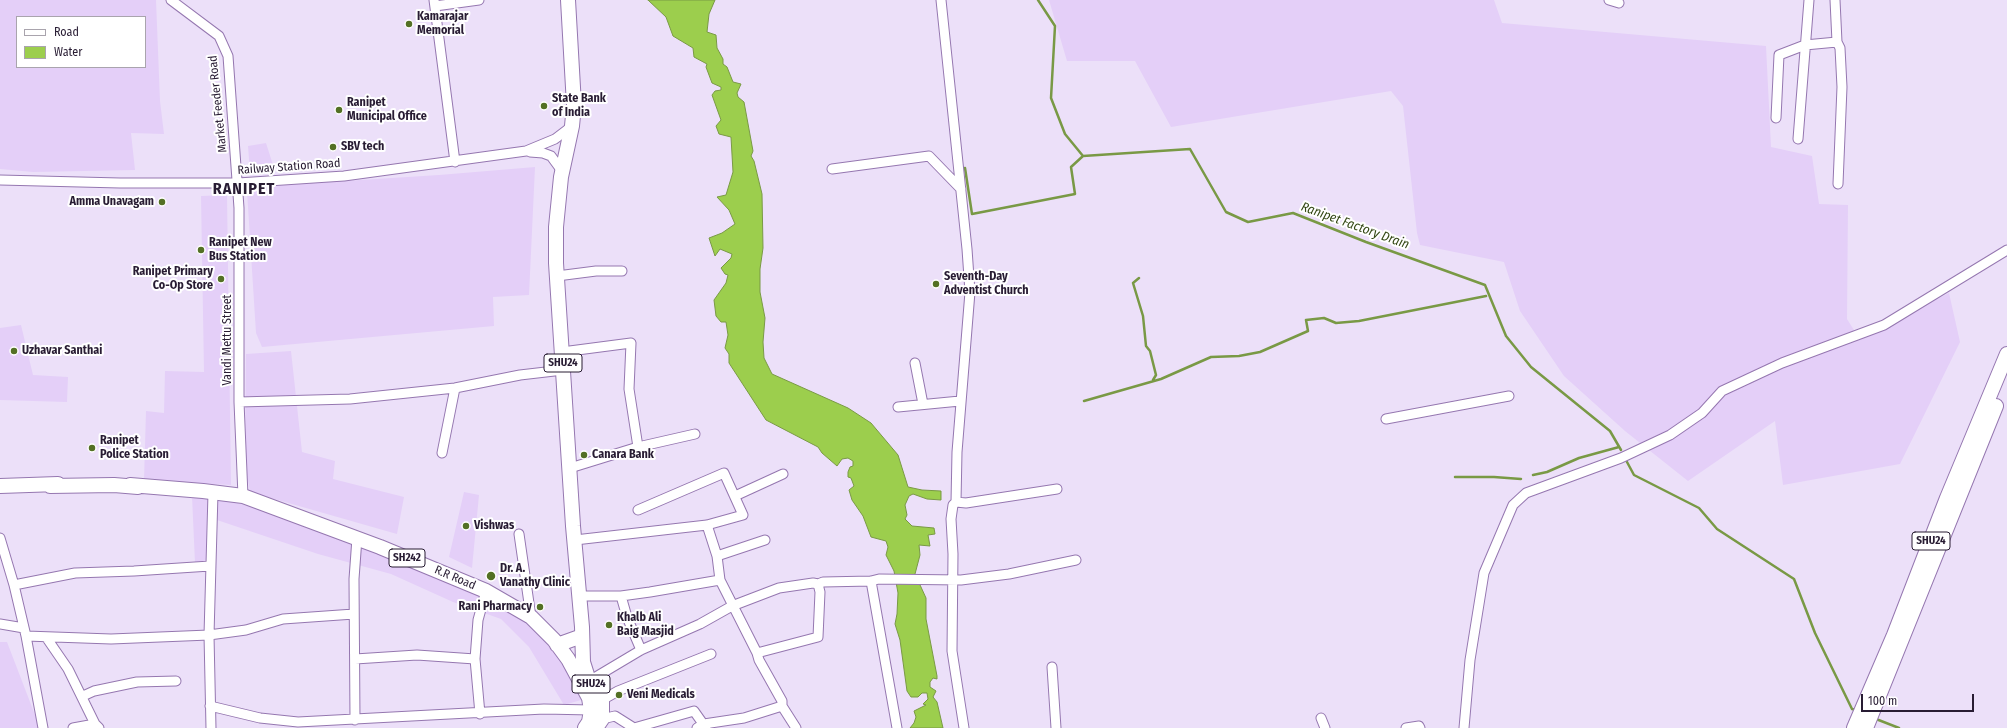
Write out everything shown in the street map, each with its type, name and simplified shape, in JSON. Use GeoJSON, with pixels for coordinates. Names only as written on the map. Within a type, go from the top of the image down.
{"type":"FeatureCollection","features":[{"type":"Feature","properties":{"kind":"main road","name":"SHU24"},"geometry":{"type":"LineString","coordinates":[[568,0],[574,104],[572,126],[562,170],[556,226],[557,276],[580,596],[583,662],[589,681],[602,700],[596,719],[589,722],[585,728]]}},
{"type":"Feature","properties":{"kind":"main road","name":"SHU24"},"geometry":{"type":"LineString","coordinates":[[1854,728],[1894,635],[1947,498],[2007,354]]}},
{"type":"Feature","properties":{"kind":"main road","name":"SHU24"},"geometry":{"type":"LineString","coordinates":[[1866,728],[2007,378]]}},
{"type":"Feature","properties":{"kind":"main road","name":"R.R Road"},"geometry":{"type":"LineString","coordinates":[[0,486],[132,485],[243,496],[357,538],[486,591],[531,617],[568,659],[589,698],[596,719]]}},
{"type":"Feature","properties":{"kind":"main road"},"geometry":{"type":"LineString","coordinates":[[557,645],[582,636]]}},
{"type":"Feature","properties":{"kind":"street","name":"Market Feeder Road"},"geometry":{"type":"LineString","coordinates":[[171,0],[219,36],[228,56],[238,183]]}},
{"type":"Feature","properties":{"kind":"street"},"geometry":{"type":"LineString","coordinates":[[455,162],[434,3],[479,0]]}},
{"type":"Feature","properties":{"kind":"street"},"geometry":{"type":"LineString","coordinates":[[941,0],[961,189],[970,292],[960,401],[956,502],[953,505],[951,519],[953,554],[952,651],[964,728]]}},
{"type":"Feature","properties":{"kind":"street"},"geometry":{"type":"LineString","coordinates":[[1609,0],[1620,2]]}},
{"type":"Feature","properties":{"kind":"street"},"geometry":{"type":"LineString","coordinates":[[1798,139],[1809,0]]}},
{"type":"Feature","properties":{"kind":"street"},"geometry":{"type":"LineString","coordinates":[[1835,0],[1837,42],[1840,48],[1842,87],[1838,184]]}},
{"type":"Feature","properties":{"kind":"street"},"geometry":{"type":"LineString","coordinates":[[1776,118],[1779,55],[1805,45],[1837,42]]}},
{"type":"Feature","properties":{"kind":"street","name":"Railway Station Road"},"geometry":{"type":"LineString","coordinates":[[0,180],[120,183],[238,183],[344,176],[455,162],[526,151],[555,139],[572,126]]}},
{"type":"Feature","properties":{"kind":"street"},"geometry":{"type":"LineString","coordinates":[[526,151],[543,153],[550,156],[562,170]]}},
{"type":"Feature","properties":{"kind":"street"},"geometry":{"type":"LineString","coordinates":[[832,169],[929,156],[961,189]]}},
{"type":"Feature","properties":{"kind":"street","name":"Vandi Mettu Street"},"geometry":{"type":"LineString","coordinates":[[238,183],[239,402],[243,496]]}},
{"type":"Feature","properties":{"kind":"street"},"geometry":{"type":"LineString","coordinates":[[1464,728],[1470,660],[1484,573],[1513,505],[1526,493],[1621,458],[1670,435],[1702,413],[1722,390],[1782,363],[1884,326],[2007,250]]}},
{"type":"Feature","properties":{"kind":"street"},"geometry":{"type":"LineString","coordinates":[[557,276],[596,270],[622,271]]}},
{"type":"Feature","properties":{"kind":"street"},"geometry":{"type":"LineString","coordinates":[[562,352],[631,343],[629,389],[638,447]]}},
{"type":"Feature","properties":{"kind":"street"},"geometry":{"type":"LineString","coordinates":[[915,363],[923,404]]}},
{"type":"Feature","properties":{"kind":"street"},"geometry":{"type":"LineString","coordinates":[[239,402],[350,399],[455,388],[520,375],[563,370]]}},
{"type":"Feature","properties":{"kind":"street"},"geometry":{"type":"LineString","coordinates":[[442,453],[455,388]]}},
{"type":"Feature","properties":{"kind":"street"},"geometry":{"type":"LineString","coordinates":[[1386,419],[1509,396]]}},
{"type":"Feature","properties":{"kind":"street"},"geometry":{"type":"LineString","coordinates":[[898,407],[960,401]]}},
{"type":"Feature","properties":{"kind":"street"},"geometry":{"type":"LineString","coordinates":[[570,468],[638,447],[695,434]]}},
{"type":"Feature","properties":{"kind":"street"},"geometry":{"type":"LineString","coordinates":[[575,540],[707,525],[743,515],[724,473],[638,510]]}},
{"type":"Feature","properties":{"kind":"street"},"geometry":{"type":"LineString","coordinates":[[735,496],[783,474]]}},
{"type":"Feature","properties":{"kind":"street"},"geometry":{"type":"LineString","coordinates":[[956,502],[966,503],[1057,489]]}},
{"type":"Feature","properties":{"kind":"street"},"geometry":{"type":"LineString","coordinates":[[206,492],[210,566],[209,635],[211,728]]}},
{"type":"Feature","properties":{"kind":"street"},"geometry":{"type":"LineString","coordinates":[[707,525],[717,556],[720,580],[757,653],[759,660],[782,701],[782,706],[796,728]]}},
{"type":"Feature","properties":{"kind":"street"},"geometry":{"type":"LineString","coordinates":[[519,534],[531,617]]}},
{"type":"Feature","properties":{"kind":"street"},"geometry":{"type":"LineString","coordinates":[[0,538],[14,585],[25,632],[43,728]]}},
{"type":"Feature","properties":{"kind":"street"},"geometry":{"type":"LineString","coordinates":[[355,720],[354,579],[357,538]]}},
{"type":"Feature","properties":{"kind":"street"},"geometry":{"type":"LineString","coordinates":[[717,556],[765,540]]}},
{"type":"Feature","properties":{"kind":"street"},"geometry":{"type":"LineString","coordinates":[[589,681],[641,650],[700,624],[732,606],[779,588],[813,583],[818,584],[823,582],[871,581],[879,579],[960,580],[1009,574],[1076,560]]}},
{"type":"Feature","properties":{"kind":"street"},"geometry":{"type":"LineString","coordinates":[[14,585],[75,573],[210,566]]}},
{"type":"Feature","properties":{"kind":"street"},"geometry":{"type":"LineString","coordinates":[[580,596],[621,596],[720,580]]}},
{"type":"Feature","properties":{"kind":"street"},"geometry":{"type":"LineString","coordinates":[[871,581],[897,728]]}},
{"type":"Feature","properties":{"kind":"street"},"geometry":{"type":"LineString","coordinates":[[757,653],[818,638],[820,592],[818,584]]}},
{"type":"Feature","properties":{"kind":"street"},"geometry":{"type":"LineString","coordinates":[[480,714],[475,659],[478,620],[486,591]]}},
{"type":"Feature","properties":{"kind":"street"},"geometry":{"type":"LineString","coordinates":[[621,596],[627,617],[641,650]]}},
{"type":"Feature","properties":{"kind":"street"},"geometry":{"type":"LineString","coordinates":[[0,624],[46,637],[111,639],[209,635],[246,630],[283,619],[354,614]]}},
{"type":"Feature","properties":{"kind":"street"},"geometry":{"type":"LineString","coordinates":[[46,637],[68,669],[97,726],[73,728]]}},
{"type":"Feature","properties":{"kind":"street"},"geometry":{"type":"LineString","coordinates":[[602,700],[618,691],[711,654]]}},
{"type":"Feature","properties":{"kind":"street"},"geometry":{"type":"LineString","coordinates":[[355,659],[417,655],[475,659]]}},
{"type":"Feature","properties":{"kind":"street"},"geometry":{"type":"LineString","coordinates":[[1052,667],[1056,728]]}},
{"type":"Feature","properties":{"kind":"street"},"geometry":{"type":"LineString","coordinates":[[83,696],[94,691],[137,682],[176,681]]}},
{"type":"Feature","properties":{"kind":"street"},"geometry":{"type":"LineString","coordinates":[[210,706],[260,718],[298,722],[480,714],[544,709],[596,719],[615,716],[634,728],[694,711],[703,727],[744,718],[782,706]]}},
{"type":"Feature","properties":{"kind":"street"},"geometry":{"type":"LineString","coordinates":[[1321,718],[1325,728]]}},
{"type":"Feature","properties":{"kind":"street"},"geometry":{"type":"LineString","coordinates":[[1406,728],[1420,726],[1420,728]]}},
{"type":"Feature","properties":{"kind":"shaded area"},"geometry":{"type":"Polygon","coordinates":[[[0,0],[156,0],[160,101],[164,134],[131,133],[135,170],[33,172],[0,169],[0,0]]]}},
{"type":"Feature","properties":{"kind":"shaded area"},"geometry":{"type":"Polygon","coordinates":[[[1049,0],[1494,0],[1502,23],[1766,46],[1771,147],[1812,156],[1819,204],[1848,205],[1847,319],[1859,338],[1949,293],[1960,342],[1900,464],[1783,485],[1775,421],[1688,481],[1625,431],[1564,376],[1520,311],[1504,262],[1420,245],[1417,233],[1403,106],[1391,91],[1171,127],[1135,61],[1067,61],[1049,0]]]}},
{"type":"Feature","properties":{"kind":"shaded area"},"geometry":{"type":"Polygon","coordinates":[[[266,143],[274,168],[250,172],[248,146],[266,143]]]}},
{"type":"Feature","properties":{"kind":"shaded area"},"geometry":{"type":"Polygon","coordinates":[[[535,167],[529,295],[493,297],[494,326],[262,347],[256,333],[247,191],[255,188],[297,184],[535,167]]]}},
{"type":"Feature","properties":{"kind":"shaded area"},"geometry":{"type":"Polygon","coordinates":[[[227,195],[231,485],[144,480],[146,411],[164,413],[165,371],[204,372],[201,196],[227,195]]]}},
{"type":"Feature","properties":{"kind":"shaded area","name":"Uzhavar Santhai"},"geometry":{"type":"Polygon","coordinates":[[[21,325],[33,375],[68,377],[67,402],[0,400],[0,328],[21,325]]]}},
{"type":"Feature","properties":{"kind":"shaded area"},"geometry":{"type":"Polygon","coordinates":[[[291,351],[302,452],[335,461],[333,479],[404,497],[397,534],[250,492],[245,464],[246,354],[291,351]]]}},
{"type":"Feature","properties":{"kind":"shaded area","name":"Vishwas"},"geometry":{"type":"Polygon","coordinates":[[[464,492],[479,495],[472,568],[449,557],[464,492]]]}},
{"type":"Feature","properties":{"kind":"shaded area"},"geometry":{"type":"Polygon","coordinates":[[[192,496],[210,497],[206,562],[195,563],[192,496]]]}},
{"type":"Feature","properties":{"kind":"shaded area"},"geometry":{"type":"Polygon","coordinates":[[[217,497],[292,519],[383,551],[519,614],[554,645],[581,700],[564,705],[529,647],[501,619],[453,602],[391,574],[318,554],[217,520],[217,497]]]}},
{"type":"Feature","properties":{"kind":"shaded area"},"geometry":{"type":"Polygon","coordinates":[[[0,642],[7,642],[40,728],[0,728],[0,642]]]}},
{"type":"Feature","properties":{"kind":"water"},"geometry":{"type":"Polygon","coordinates":[[[648,0],[715,0],[709,14],[707,32],[716,35],[717,48],[723,59],[723,64],[727,67],[733,82],[741,84],[737,93],[738,97],[744,102],[753,151],[751,156],[754,161],[762,194],[763,248],[760,269],[760,292],[765,318],[763,342],[764,358],[772,374],[848,408],[871,423],[898,455],[908,487],[922,490],[941,491],[941,500],[927,499],[913,494],[909,496],[905,505],[907,515],[905,519],[912,526],[934,528],[935,534],[928,535],[930,546],[919,545],[920,555],[915,574],[926,598],[926,619],[937,676],[937,679],[933,678],[930,682],[930,687],[936,691],[933,697],[937,702],[943,728],[910,728],[916,717],[914,711],[926,705],[923,704],[928,699],[927,693],[922,693],[918,697],[911,697],[907,691],[900,640],[895,624],[898,593],[894,571],[886,555],[888,547],[886,541],[871,537],[863,516],[852,500],[849,490],[854,486],[851,478],[848,477],[848,472],[850,467],[853,466],[853,461],[848,458],[842,459],[837,466],[822,453],[818,447],[766,420],[729,363],[729,354],[725,348],[728,335],[726,322],[721,322],[716,316],[714,300],[726,283],[728,275],[725,274],[721,268],[731,258],[732,254],[720,249],[715,256],[709,238],[722,233],[735,224],[729,210],[717,197],[726,195],[733,172],[731,137],[719,134],[716,126],[721,120],[712,95],[715,91],[721,90],[721,87],[712,83],[706,67],[707,64],[694,57],[693,48],[673,36],[666,17],[648,0]]]}},
{"type":"Feature","properties":{"kind":"waterway","name":"Ranipet Factory Drain"},"geometry":{"type":"LineString","coordinates":[[1038,0],[1055,26],[1051,98],[1065,134],[1083,156],[1190,149],[1226,212],[1248,222],[1293,213],[1366,242],[1485,285],[1506,336],[1531,367],[1610,431],[1621,450]]}},
{"type":"Feature","properties":{"kind":"waterway"},"geometry":{"type":"LineString","coordinates":[[965,168],[972,214],[1075,194],[1071,167],[1083,156]]}},
{"type":"Feature","properties":{"kind":"waterway"},"geometry":{"type":"LineString","coordinates":[[1139,278],[1133,283],[1143,316],[1146,346],[1150,351],[1156,375],[1153,380]]}},
{"type":"Feature","properties":{"kind":"waterway"},"geometry":{"type":"LineString","coordinates":[[1084,401],[1161,379],[1211,357],[1239,356],[1260,352],[1308,331],[1306,320],[1324,318],[1336,323],[1359,321],[1486,296]]}},
{"type":"Feature","properties":{"kind":"waterway"},"geometry":{"type":"LineString","coordinates":[[1533,475],[1547,472],[1579,458],[1619,447]]}},
{"type":"Feature","properties":{"kind":"waterway","name":"Ranipet Factory Drain"},"geometry":{"type":"LineString","coordinates":[[1627,462],[1634,475],[1699,508],[1717,529],[1794,579],[1815,633],[1852,709],[1856,710]]}},
{"type":"Feature","properties":{"kind":"waterway"},"geometry":{"type":"LineString","coordinates":[[1455,477],[1521,479]]}},
{"type":"Feature","properties":{"kind":"waterway","name":"Ranipet Factory Drain"},"geometry":{"type":"LineString","coordinates":[[1876,719],[1899,728]]}},
{"type":"Feature","properties":{"kind":"place","name":"Kamarajar Memorial"},"geometry":{"type":"Point","coordinates":[409,24]}},
{"type":"Feature","properties":{"kind":"place","name":"State Bank of India"},"geometry":{"type":"Point","coordinates":[544,106]}},
{"type":"Feature","properties":{"kind":"place","name":"Ranipet Municipal Office"},"geometry":{"type":"Point","coordinates":[339,110]}},
{"type":"Feature","properties":{"kind":"place","name":"SBV tech"},"geometry":{"type":"Point","coordinates":[333,147]}},
{"type":"Feature","properties":{"kind":"place","name":"Amma Unavagam"},"geometry":{"type":"Point","coordinates":[162,202]}},
{"type":"Feature","properties":{"kind":"place","name":"Ranipet New Bus Station"},"geometry":{"type":"Point","coordinates":[201,250]}},
{"type":"Feature","properties":{"kind":"place","name":"Ranipet Primary Co-Op Store"},"geometry":{"type":"Point","coordinates":[221,279]}},
{"type":"Feature","properties":{"kind":"place","name":"Seventh-Day Adventist Church"},"geometry":{"type":"Point","coordinates":[936,284]}},
{"type":"Feature","properties":{"kind":"place","name":"Uzhavar Santhai"},"geometry":{"type":"Point","coordinates":[14,351]}},
{"type":"Feature","properties":{"kind":"place","name":"Ranipet Police Station"},"geometry":{"type":"Point","coordinates":[92,448]}},
{"type":"Feature","properties":{"kind":"place","name":"Canara Bank"},"geometry":{"type":"Point","coordinates":[584,455]}},
{"type":"Feature","properties":{"kind":"place","name":"Vishwas"},"geometry":{"type":"Point","coordinates":[466,526]}},
{"type":"Feature","properties":{"kind":"place","name":"Dr. A. Vanathy Clinic"},"geometry":{"type":"Point","coordinates":[491,576]}},
{"type":"Feature","properties":{"kind":"place","name":"Rani Pharmacy"},"geometry":{"type":"Point","coordinates":[540,607]}},
{"type":"Feature","properties":{"kind":"place","name":"Khalb Ali Baig Masjid"},"geometry":{"type":"Point","coordinates":[609,625]}},
{"type":"Feature","properties":{"kind":"place","name":"Veni Medicals"},"geometry":{"type":"Point","coordinates":[619,695]}},
{"type":"Feature","properties":{"kind":"district","name":"RANIPET"},"geometry":{"type":"Point","coordinates":[244,190]}}]}
